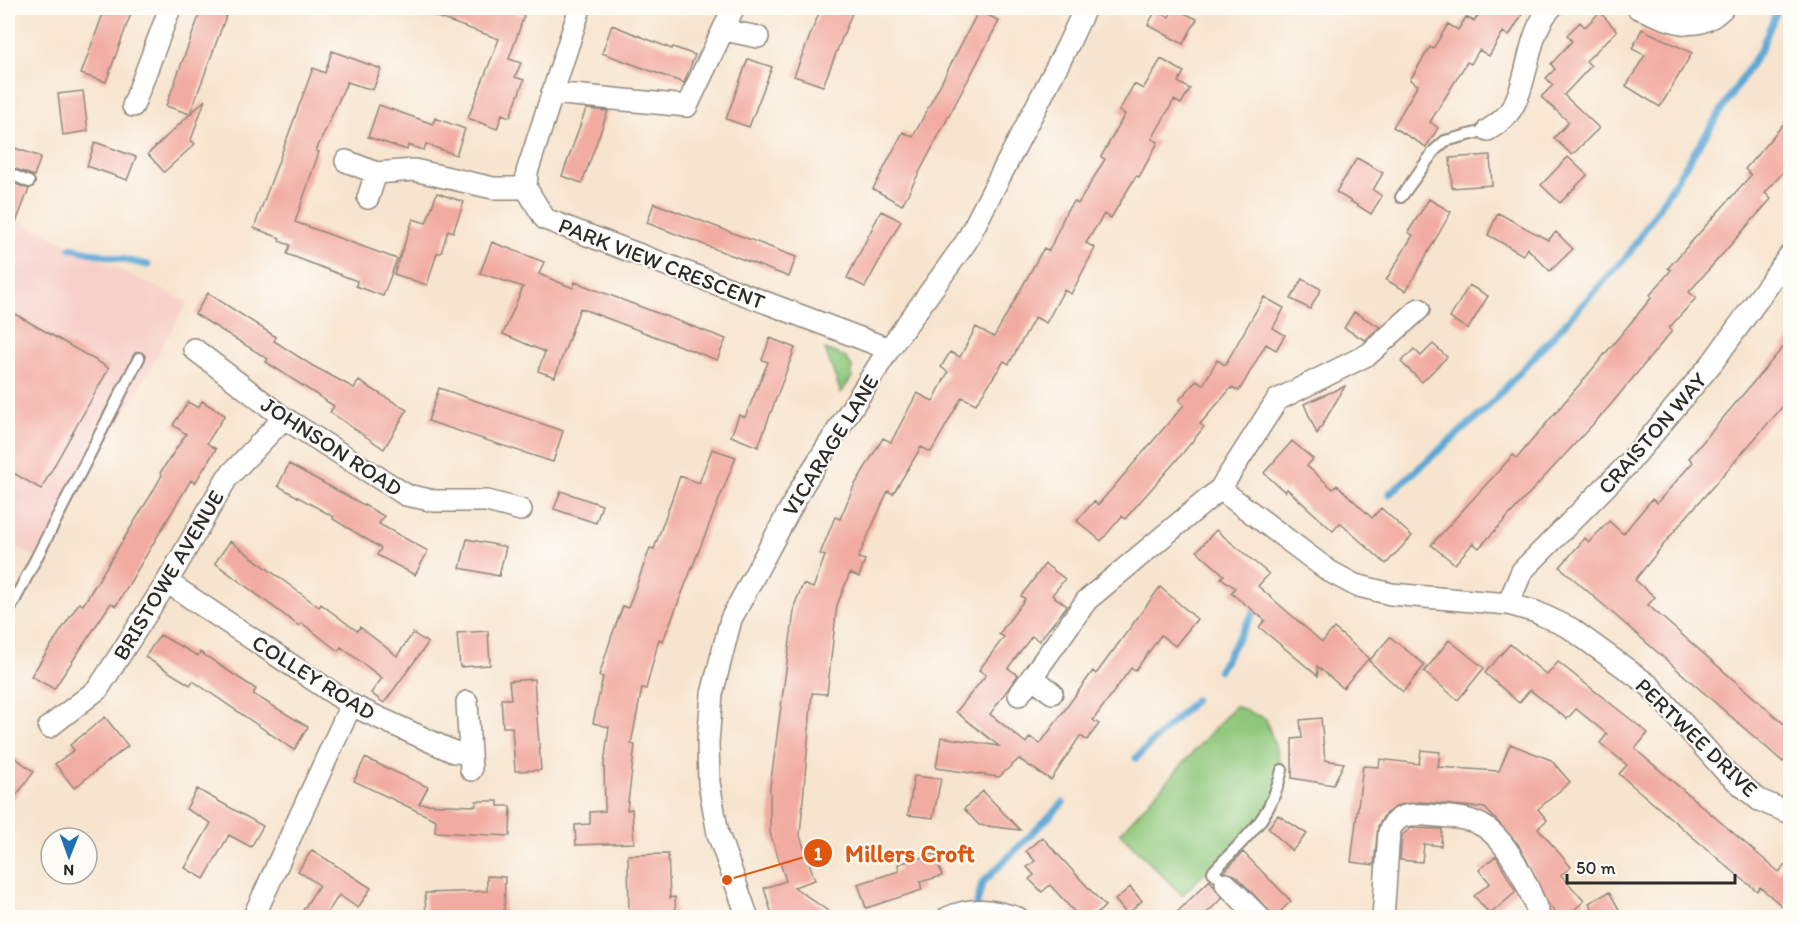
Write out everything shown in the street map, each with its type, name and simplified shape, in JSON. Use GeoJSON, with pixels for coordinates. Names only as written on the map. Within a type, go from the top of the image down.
{"type":"FeatureCollection","features":[{"type":"Feature","properties":{"kind":"street"},"geometry":{"type":"LineString","coordinates":[[133,106],[170,8]]}},
{"type":"Feature","properties":{"kind":"street"},"geometry":{"type":"LineString","coordinates":[[346,161],[376,173],[414,170],[493,188],[526,188],[527,172],[580,8]]}},
{"type":"Feature","properties":{"kind":"street","name":"VICARAGE LANE"},"geometry":{"type":"LineString","coordinates":[[748,918],[718,834],[709,783],[708,742],[712,694],[731,619],[802,485],[890,349],[966,242],[1085,8]]}},
{"type":"Feature","properties":{"kind":"street"},"geometry":{"type":"LineString","coordinates":[[1488,130],[1506,116],[1511,108],[1524,78],[1535,34],[1551,8]]}},
{"type":"Feature","properties":{"kind":"street"},"geometry":{"type":"LineString","coordinates":[[1638,8],[1694,25],[1707,22],[1723,8]]}},
{"type":"Feature","properties":{"kind":"street"},"geometry":{"type":"LineString","coordinates":[[552,93],[687,106],[733,9]]}},
{"type":"Feature","properties":{"kind":"street"},"geometry":{"type":"LineString","coordinates":[[724,30],[758,37]]}},
{"type":"Feature","properties":{"kind":"street"},"geometry":{"type":"LineString","coordinates":[[368,198],[376,173]]}},
{"type":"Feature","properties":{"kind":"street","name":"PARK VIEW CRESCENT"},"geometry":{"type":"LineString","coordinates":[[526,188],[545,219],[890,349]]}},
{"type":"Feature","properties":{"kind":"street","name":"CRAISTON WAY"},"geometry":{"type":"LineString","coordinates":[[1508,604],[1522,571],[1627,465],[1713,363],[1791,255]]}},
{"type":"Feature","properties":{"kind":"street"},"geometry":{"type":"LineString","coordinates":[[1019,695],[1034,678],[1087,600],[1220,489],[1277,400],[1369,354],[1419,309]]}},
{"type":"Feature","properties":{"kind":"street","name":"JOHNSON ROAD"},"geometry":{"type":"LineString","coordinates":[[194,349],[284,418],[406,495],[435,501],[487,501],[521,510]]}},
{"type":"Feature","properties":{"kind":"street","name":"BRISTOWE AVENUE"},"geometry":{"type":"LineString","coordinates":[[49,728],[98,689],[167,582],[227,478],[284,418]]}},
{"type":"Feature","properties":{"kind":"street","name":"PERTWEE DRIVE"},"geometry":{"type":"LineString","coordinates":[[1220,489],[1329,571],[1355,585],[1391,594],[1508,604],[1536,612],[1570,628],[1650,686],[1726,772],[1759,800],[1791,813]]}},
{"type":"Feature","properties":{"kind":"street","name":"COLLEY ROAD"},"geometry":{"type":"LineString","coordinates":[[167,582],[351,705],[454,752],[470,762],[467,702]]}},
{"type":"Feature","properties":{"kind":"street"},"geometry":{"type":"LineString","coordinates":[[1034,678],[1052,693]]}},
{"type":"Feature","properties":{"kind":"street"},"geometry":{"type":"LineString","coordinates":[[253,918],[351,705]]}},
{"type":"Feature","properties":{"kind":"street"},"geometry":{"type":"LineString","coordinates":[[1383,918],[1389,832],[1392,824],[1400,816],[1410,814],[1469,819],[1480,824],[1518,866],[1540,918]]}},
{"type":"Feature","properties":{"kind":"street"},"geometry":{"type":"LineString","coordinates":[[1226,884],[1260,918]]}},
{"type":"Feature","properties":{"kind":"street"},"geometry":{"type":"LineString","coordinates":[[956,915],[987,909],[1018,918]]}},
{"type":"Feature","properties":{"kind":"lane"},"geometry":{"type":"LineString","coordinates":[[1401,197],[1435,150],[1445,141],[1488,130]]}},
{"type":"Feature","properties":{"kind":"lane"},"geometry":{"type":"LineString","coordinates":[[8,173],[29,182]]}},
{"type":"Feature","properties":{"kind":"lane"},"geometry":{"type":"LineString","coordinates":[[8,613],[139,358]]}},
{"type":"Feature","properties":{"kind":"lane"},"geometry":{"type":"LineString","coordinates":[[1226,884],[1213,872],[1263,821],[1276,796],[1282,770]]}},
{"type":"Feature","properties":{"kind":"shaded area"},"geometry":{"type":"Polygon","coordinates":[[[8,215],[187,302],[43,561],[8,542],[8,215]]]}},
{"type":"Feature","properties":{"kind":"green space"},"geometry":{"type":"Polygon","coordinates":[[[825,349],[845,357],[852,366],[852,377],[841,393],[825,349]]]}},
{"type":"Feature","properties":{"kind":"green space"},"geometry":{"type":"Polygon","coordinates":[[[1235,706],[1266,719],[1281,764],[1276,789],[1264,817],[1182,895],[1120,833],[1235,706]]]}},
{"type":"Feature","properties":{"kind":"building"},"geometry":{"type":"Polygon","coordinates":[[[105,8],[133,8],[106,82],[81,74],[105,8]]]}},
{"type":"Feature","properties":{"kind":"building"},"geometry":{"type":"Polygon","coordinates":[[[202,8],[229,8],[190,114],[166,106],[202,8]]]}},
{"type":"Feature","properties":{"kind":"building"},"geometry":{"type":"Polygon","coordinates":[[[417,8],[502,8],[524,16],[509,59],[521,63],[515,77],[524,80],[510,117],[502,114],[497,129],[468,118],[499,39],[417,10],[417,8]]]}},
{"type":"Feature","properties":{"kind":"building"},"geometry":{"type":"Polygon","coordinates":[[[821,8],[854,8],[823,86],[794,76],[821,8]]]}},
{"type":"Feature","properties":{"kind":"building"},"geometry":{"type":"Polygon","coordinates":[[[1174,8],[1197,19],[1183,44],[1148,25],[1156,10],[1169,17],[1174,8]]]}},
{"type":"Feature","properties":{"kind":"building"},"geometry":{"type":"Polygon","coordinates":[[[1483,8],[1510,8],[1522,15],[1509,36],[1503,32],[1489,56],[1479,50],[1471,64],[1467,62],[1430,122],[1438,128],[1426,147],[1393,127],[1418,85],[1410,80],[1430,47],[1433,49],[1448,24],[1458,30],[1466,17],[1474,21],[1483,8]]]}},
{"type":"Feature","properties":{"kind":"building"},"geometry":{"type":"Polygon","coordinates":[[[979,10],[999,21],[902,205],[873,189],[903,132],[913,137],[979,10]]]}},
{"type":"Feature","properties":{"kind":"building"},"geometry":{"type":"Polygon","coordinates":[[[1600,12],[1617,31],[1586,61],[1591,66],[1564,95],[1599,128],[1572,155],[1554,138],[1569,122],[1541,97],[1553,85],[1546,78],[1555,69],[1551,64],[1572,41],[1567,35],[1580,22],[1585,27],[1600,12]]]}},
{"type":"Feature","properties":{"kind":"building"},"geometry":{"type":"Polygon","coordinates":[[[612,25],[672,49],[673,47],[695,55],[684,83],[602,53],[612,25]]]}},
{"type":"Feature","properties":{"kind":"building"},"geometry":{"type":"Polygon","coordinates":[[[1642,29],[1692,53],[1660,107],[1626,86],[1645,55],[1632,49],[1642,29]]]}},
{"type":"Feature","properties":{"kind":"building"},"geometry":{"type":"Polygon","coordinates":[[[332,51],[381,69],[373,90],[347,82],[316,151],[319,152],[295,222],[397,259],[383,296],[356,286],[357,281],[287,254],[290,245],[279,241],[280,238],[254,228],[313,68],[325,73],[332,51]]]}},
{"type":"Feature","properties":{"kind":"building"},"geometry":{"type":"Polygon","coordinates":[[[748,59],[772,67],[749,127],[726,119],[748,59]]]}},
{"type":"Feature","properties":{"kind":"building"},"geometry":{"type":"Polygon","coordinates":[[[1161,59],[1184,72],[1178,82],[1190,89],[1181,104],[1174,100],[1152,139],[1158,142],[1139,177],[1136,176],[1111,218],[1104,214],[1086,243],[1095,248],[1071,294],[1064,290],[1046,323],[1035,317],[1009,364],[1004,361],[976,404],[962,397],[931,452],[921,447],[893,494],[888,491],[858,558],[865,560],[859,577],[850,573],[837,605],[827,694],[812,693],[800,836],[815,880],[794,887],[838,918],[773,918],[764,888],[786,881],[770,833],[770,787],[795,604],[803,584],[813,588],[825,556],[820,554],[835,517],[840,519],[854,486],[883,438],[891,442],[917,393],[933,401],[948,372],[941,367],[950,352],[960,357],[976,327],[994,337],[1044,248],[1049,251],[1067,210],[1074,201],[1078,204],[1105,159],[1101,157],[1125,114],[1119,111],[1134,84],[1143,89],[1161,59]]]}},
{"type":"Feature","properties":{"kind":"building"},"geometry":{"type":"Polygon","coordinates":[[[83,91],[88,131],[63,135],[58,94],[83,91]]]}},
{"type":"Feature","properties":{"kind":"building"},"geometry":{"type":"Polygon","coordinates":[[[205,100],[191,140],[195,144],[164,172],[148,154],[205,100]]]}},
{"type":"Feature","properties":{"kind":"building"},"geometry":{"type":"Polygon","coordinates":[[[379,105],[433,124],[435,118],[465,129],[456,155],[426,144],[424,150],[408,145],[407,150],[368,137],[379,105]]]}},
{"type":"Feature","properties":{"kind":"building"},"geometry":{"type":"Polygon","coordinates":[[[586,109],[608,111],[582,183],[562,176],[586,109]]]}},
{"type":"Feature","properties":{"kind":"building"},"geometry":{"type":"Polygon","coordinates":[[[1791,115],[1791,163],[1765,193],[1771,199],[1689,292],[1696,298],[1669,328],[1672,331],[1607,409],[1479,548],[1473,543],[1455,564],[1431,545],[1513,455],[1517,458],[1585,378],[1652,297],[1650,295],[1671,270],[1668,268],[1751,175],[1745,169],[1791,115]]]}},
{"type":"Feature","properties":{"kind":"building"},"geometry":{"type":"Polygon","coordinates":[[[95,142],[136,157],[127,180],[87,166],[95,142]]]}},
{"type":"Feature","properties":{"kind":"building"},"geometry":{"type":"Polygon","coordinates":[[[12,147],[41,157],[34,176],[8,166],[12,147]]]}},
{"type":"Feature","properties":{"kind":"building"},"geometry":{"type":"Polygon","coordinates":[[[1490,155],[1492,185],[1452,188],[1450,158],[1490,155]]]}},
{"type":"Feature","properties":{"kind":"building"},"geometry":{"type":"Polygon","coordinates":[[[1568,157],[1587,175],[1560,203],[1541,185],[1568,157]]]}},
{"type":"Feature","properties":{"kind":"building"},"geometry":{"type":"Polygon","coordinates":[[[1357,158],[1383,173],[1373,190],[1382,196],[1371,214],[1336,192],[1357,158]]]}},
{"type":"Feature","properties":{"kind":"building"},"geometry":{"type":"Polygon","coordinates":[[[8,181],[29,189],[9,240],[8,240],[8,181]]]}},
{"type":"Feature","properties":{"kind":"building"},"geometry":{"type":"Polygon","coordinates":[[[437,193],[464,202],[453,232],[448,230],[441,253],[437,253],[427,285],[394,274],[413,219],[426,223],[437,193]]]}},
{"type":"Feature","properties":{"kind":"building"},"geometry":{"type":"Polygon","coordinates":[[[1429,199],[1451,212],[1406,291],[1386,280],[1413,235],[1408,232],[1429,199]]]}},
{"type":"Feature","properties":{"kind":"building"},"geometry":{"type":"Polygon","coordinates":[[[654,203],[796,257],[789,277],[647,223],[654,203]]]}},
{"type":"Feature","properties":{"kind":"building"},"geometry":{"type":"Polygon","coordinates":[[[881,211],[901,221],[865,287],[847,278],[881,211]]]}},
{"type":"Feature","properties":{"kind":"building"},"geometry":{"type":"Polygon","coordinates":[[[1498,213],[1548,240],[1556,232],[1573,249],[1550,271],[1527,248],[1523,255],[1488,235],[1498,213]]]}},
{"type":"Feature","properties":{"kind":"building"},"geometry":{"type":"Polygon","coordinates":[[[492,242],[544,262],[539,274],[573,288],[575,282],[726,339],[717,360],[580,308],[555,377],[538,371],[545,352],[503,334],[523,287],[480,273],[492,242]]]}},
{"type":"Feature","properties":{"kind":"building"},"geometry":{"type":"Polygon","coordinates":[[[1302,279],[1321,289],[1310,309],[1291,299],[1302,279]]]}},
{"type":"Feature","properties":{"kind":"building"},"geometry":{"type":"Polygon","coordinates":[[[1469,285],[1488,296],[1468,329],[1450,318],[1469,285]]]}},
{"type":"Feature","properties":{"kind":"building"},"geometry":{"type":"Polygon","coordinates":[[[208,293],[276,337],[274,341],[313,366],[354,388],[359,381],[407,410],[384,449],[330,412],[334,406],[266,362],[268,359],[195,314],[208,293]]]}},
{"type":"Feature","properties":{"kind":"building"},"geometry":{"type":"Polygon","coordinates":[[[1264,297],[1284,308],[1273,328],[1285,335],[1276,350],[1266,344],[1239,391],[1232,387],[1200,424],[1204,427],[1182,454],[1125,519],[1122,516],[1101,541],[1077,521],[1094,501],[1098,505],[1184,405],[1179,400],[1197,380],[1203,385],[1217,360],[1225,365],[1264,297]]]}},
{"type":"Feature","properties":{"kind":"building"},"geometry":{"type":"Polygon","coordinates":[[[8,310],[109,368],[41,489],[8,470],[8,310]]]}},
{"type":"Feature","properties":{"kind":"building"},"geometry":{"type":"Polygon","coordinates":[[[1354,312],[1380,327],[1365,340],[1344,328],[1354,312]]]}},
{"type":"Feature","properties":{"kind":"building"},"geometry":{"type":"Polygon","coordinates":[[[770,338],[795,348],[758,447],[731,436],[739,415],[745,417],[768,362],[762,360],[770,338]]]}},
{"type":"Feature","properties":{"kind":"building"},"geometry":{"type":"Polygon","coordinates":[[[1791,338],[1791,397],[1681,523],[1635,580],[1655,597],[1648,605],[1791,730],[1791,753],[1783,762],[1560,567],[1585,538],[1589,542],[1609,521],[1623,534],[1652,499],[1657,503],[1693,462],[1689,458],[1791,338]]]}},
{"type":"Feature","properties":{"kind":"building"},"geometry":{"type":"Polygon","coordinates":[[[1433,344],[1447,357],[1422,382],[1401,362],[1414,349],[1421,356],[1433,344]]]}},
{"type":"Feature","properties":{"kind":"building"},"geometry":{"type":"Polygon","coordinates":[[[1345,386],[1317,434],[1304,404],[1345,386]]]}},
{"type":"Feature","properties":{"kind":"building"},"geometry":{"type":"Polygon","coordinates":[[[439,388],[563,431],[553,462],[428,421],[439,388]]]}},
{"type":"Feature","properties":{"kind":"building"},"geometry":{"type":"Polygon","coordinates":[[[202,401],[225,415],[207,443],[216,449],[195,483],[191,480],[116,606],[111,603],[54,689],[31,676],[79,603],[83,605],[152,493],[162,475],[160,473],[186,434],[173,425],[188,402],[198,408],[202,401]]]}},
{"type":"Feature","properties":{"kind":"building"},"geometry":{"type":"Polygon","coordinates":[[[1292,441],[1313,459],[1307,466],[1333,489],[1337,485],[1372,518],[1381,508],[1412,536],[1386,564],[1340,523],[1333,531],[1287,489],[1285,492],[1264,473],[1292,441]]]}},
{"type":"Feature","properties":{"kind":"building"},"geometry":{"type":"Polygon","coordinates":[[[712,449],[736,457],[663,641],[659,639],[646,689],[642,688],[631,744],[635,745],[627,810],[632,809],[634,843],[576,845],[575,825],[590,824],[590,812],[605,811],[604,764],[609,727],[593,723],[603,677],[599,676],[612,635],[623,606],[628,608],[650,548],[654,549],[680,476],[699,483],[712,449]]]}},
{"type":"Feature","properties":{"kind":"building"},"geometry":{"type":"Polygon","coordinates":[[[289,464],[384,516],[379,524],[428,551],[415,575],[377,555],[381,548],[333,519],[334,517],[278,486],[289,464]]]}},
{"type":"Feature","properties":{"kind":"building"},"geometry":{"type":"Polygon","coordinates":[[[561,491],[602,505],[596,523],[554,509],[561,491]]]}},
{"type":"Feature","properties":{"kind":"building"},"geometry":{"type":"Polygon","coordinates":[[[1216,530],[1269,574],[1258,586],[1322,642],[1334,628],[1369,658],[1343,688],[1317,666],[1318,676],[1259,627],[1265,620],[1231,593],[1235,588],[1221,578],[1224,575],[1197,551],[1216,530]]]}},
{"type":"Feature","properties":{"kind":"building"},"geometry":{"type":"Polygon","coordinates":[[[467,539],[506,547],[499,576],[460,568],[467,539]]]}},
{"type":"Feature","properties":{"kind":"building"},"geometry":{"type":"Polygon","coordinates":[[[230,541],[319,607],[321,604],[357,631],[360,627],[397,656],[413,633],[428,643],[384,703],[371,693],[382,678],[341,647],[338,651],[302,623],[299,626],[215,563],[230,541]]]}},
{"type":"Feature","properties":{"kind":"building"},"geometry":{"type":"Polygon","coordinates":[[[1045,564],[1065,579],[1052,595],[1067,606],[1039,641],[1032,636],[1008,668],[1018,675],[990,714],[1026,743],[1030,737],[1040,744],[1093,671],[1096,674],[1160,587],[1197,619],[1175,646],[1161,635],[1135,671],[1131,668],[1093,720],[1099,724],[1087,740],[1080,736],[1051,780],[1019,759],[999,777],[936,768],[941,737],[999,746],[956,712],[986,675],[979,670],[1004,637],[999,634],[1025,599],[1021,596],[1045,564]]]}},
{"type":"Feature","properties":{"kind":"building"},"geometry":{"type":"Polygon","coordinates":[[[488,631],[490,665],[460,667],[457,633],[488,631]]]}},
{"type":"Feature","properties":{"kind":"building"},"geometry":{"type":"Polygon","coordinates":[[[160,635],[198,656],[200,652],[256,689],[253,694],[308,727],[294,750],[193,681],[190,685],[145,657],[160,635]]]}},
{"type":"Feature","properties":{"kind":"building"},"geometry":{"type":"Polygon","coordinates":[[[1390,637],[1425,665],[1403,692],[1369,661],[1390,637]]]}},
{"type":"Feature","properties":{"kind":"building"},"geometry":{"type":"Polygon","coordinates":[[[1449,640],[1484,668],[1458,700],[1424,672],[1449,640]]]}},
{"type":"Feature","properties":{"kind":"building"},"geometry":{"type":"Polygon","coordinates":[[[1510,644],[1547,675],[1558,662],[1648,733],[1635,749],[1779,872],[1791,858],[1791,898],[1783,907],[1760,887],[1757,891],[1736,874],[1619,774],[1627,765],[1600,743],[1607,734],[1576,709],[1567,719],[1530,690],[1519,703],[1485,673],[1510,644]]]}},
{"type":"Feature","properties":{"kind":"building"},"geometry":{"type":"Polygon","coordinates":[[[534,679],[541,770],[515,771],[512,727],[503,727],[501,699],[511,699],[509,681],[534,679]]]}},
{"type":"Feature","properties":{"kind":"building"},"geometry":{"type":"Polygon","coordinates":[[[105,717],[128,746],[74,788],[55,764],[74,750],[70,745],[105,717]]]}},
{"type":"Feature","properties":{"kind":"building"},"geometry":{"type":"Polygon","coordinates":[[[1321,718],[1325,760],[1344,763],[1333,785],[1292,778],[1292,739],[1302,738],[1300,720],[1321,718]]]}},
{"type":"Feature","properties":{"kind":"building"},"geometry":{"type":"Polygon","coordinates":[[[1510,744],[1551,760],[1570,782],[1538,809],[1547,820],[1538,828],[1571,867],[1561,875],[1584,901],[1565,918],[1560,918],[1548,904],[1518,844],[1485,808],[1421,802],[1399,805],[1385,814],[1378,826],[1374,865],[1351,862],[1363,766],[1379,767],[1380,759],[1419,764],[1421,750],[1440,752],[1438,767],[1499,771],[1510,744]]]}},
{"type":"Feature","properties":{"kind":"building"},"geometry":{"type":"Polygon","coordinates":[[[8,752],[34,772],[8,806],[8,752]]]}},
{"type":"Feature","properties":{"kind":"building"},"geometry":{"type":"Polygon","coordinates":[[[365,758],[428,787],[419,804],[476,806],[476,801],[498,801],[498,806],[511,806],[510,836],[435,832],[436,820],[354,781],[365,758]]]}},
{"type":"Feature","properties":{"kind":"building"},"geometry":{"type":"Polygon","coordinates":[[[914,776],[941,779],[933,818],[908,815],[914,776]]]}},
{"type":"Feature","properties":{"kind":"building"},"geometry":{"type":"Polygon","coordinates":[[[197,789],[263,826],[251,847],[229,835],[204,879],[185,868],[211,823],[186,809],[197,789]]]}},
{"type":"Feature","properties":{"kind":"building"},"geometry":{"type":"Polygon","coordinates":[[[983,791],[1020,830],[979,825],[964,809],[983,791]]]}},
{"type":"Feature","properties":{"kind":"building"},"geometry":{"type":"Polygon","coordinates":[[[1278,815],[1307,834],[1292,851],[1268,828],[1278,815]]]}},
{"type":"Feature","properties":{"kind":"building"},"geometry":{"type":"Polygon","coordinates":[[[1411,828],[1442,829],[1441,846],[1424,844],[1422,862],[1400,860],[1402,835],[1411,828]]]}},
{"type":"Feature","properties":{"kind":"building"},"geometry":{"type":"Polygon","coordinates":[[[1042,837],[1105,906],[1093,918],[1080,918],[1050,885],[1042,892],[1029,879],[1034,875],[1027,867],[1035,861],[1026,851],[1042,837]]]}},
{"type":"Feature","properties":{"kind":"building"},"geometry":{"type":"Polygon","coordinates":[[[312,850],[371,888],[358,908],[339,895],[324,918],[298,918],[319,885],[298,871],[312,850]]]}},
{"type":"Feature","properties":{"kind":"building"},"geometry":{"type":"Polygon","coordinates":[[[1243,852],[1291,901],[1275,917],[1235,875],[1224,872],[1243,852]]]}},
{"type":"Feature","properties":{"kind":"building"},"geometry":{"type":"Polygon","coordinates":[[[668,854],[670,898],[675,897],[676,918],[629,918],[628,855],[668,854]]]}},
{"type":"Feature","properties":{"kind":"building"},"geometry":{"type":"Polygon","coordinates":[[[935,854],[942,876],[920,882],[922,890],[866,908],[858,884],[899,871],[898,864],[935,854]]]}},
{"type":"Feature","properties":{"kind":"building"},"geometry":{"type":"Polygon","coordinates":[[[1496,856],[1516,892],[1490,914],[1474,896],[1490,883],[1479,870],[1496,856]]]}},
{"type":"Feature","properties":{"kind":"building"},"geometry":{"type":"Polygon","coordinates":[[[487,876],[505,877],[504,918],[426,916],[425,893],[487,891],[487,876]]]}},
{"type":"Feature","properties":{"kind":"building"},"geometry":{"type":"Polygon","coordinates":[[[1210,880],[1222,898],[1202,918],[1171,918],[1210,880]]]}},
{"type":"Feature","properties":{"kind":"building"},"geometry":{"type":"Polygon","coordinates":[[[1130,887],[1142,901],[1127,914],[1115,900],[1130,887]]]}},
{"type":"Feature","properties":{"kind":"building"},"geometry":{"type":"Polygon","coordinates":[[[1609,892],[1619,909],[1604,918],[1598,918],[1589,903],[1609,892]]]}},
{"type":"Feature","properties":{"kind":"waterway"},"geometry":{"type":"LineString","coordinates":[[1389,494],[1484,411],[1628,255],[1761,49],[1778,8]]}},
{"type":"Feature","properties":{"kind":"waterway"},"geometry":{"type":"LineString","coordinates":[[71,248],[148,265]]}},
{"type":"Feature","properties":{"kind":"waterway"},"geometry":{"type":"LineString","coordinates":[[1219,670],[1258,605]]}},
{"type":"Feature","properties":{"kind":"waterway"},"geometry":{"type":"LineString","coordinates":[[1136,758],[1195,700]]}},
{"type":"Feature","properties":{"kind":"waterway"},"geometry":{"type":"LineString","coordinates":[[976,908],[982,883],[1063,803]]}},
{"type":"Feature","properties":{"kind":"place","name":"Millers Croft"},"geometry":{"type":"Point","coordinates":[727,880]}}]}
